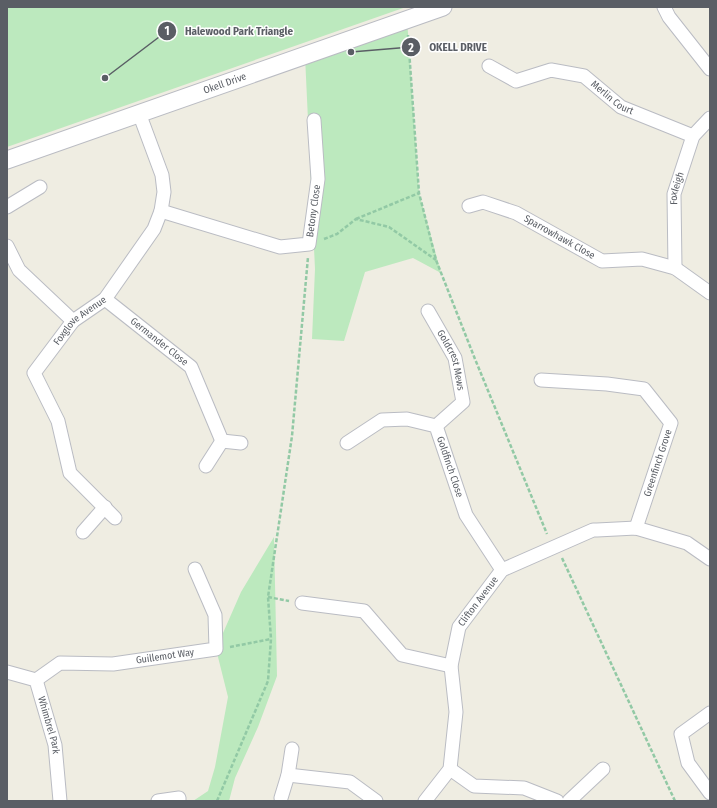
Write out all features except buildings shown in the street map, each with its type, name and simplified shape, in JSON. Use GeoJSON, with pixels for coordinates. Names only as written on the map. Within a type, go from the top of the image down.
{"type":"FeatureCollection","features":[{"type":"Feature","properties":{"kind":"street","name":"Okell Drive"},"geometry":{"type":"LineString","coordinates":[[7,160],[443,7]]}},
{"type":"Feature","properties":{"kind":"street"},"geometry":{"type":"LineString","coordinates":[[664,7],[669,16],[710,69]]}},
{"type":"Feature","properties":{"kind":"street","name":"Merlin Court"},"geometry":{"type":"LineString","coordinates":[[489,66],[516,81],[551,70],[584,76],[621,107],[693,136]]}},
{"type":"Feature","properties":{"kind":"street","name":"Foxglove Avenue"},"geometry":{"type":"LineString","coordinates":[[115,518],[70,472],[58,421],[34,374],[73,321],[106,299],[154,229],[161,211],[164,192],[162,175],[139,113]]}},
{"type":"Feature","properties":{"kind":"street","name":"Foxleigh"},"geometry":{"type":"LineString","coordinates":[[675,268],[674,194],[693,136],[710,118]]}},
{"type":"Feature","properties":{"kind":"street","name":"Betony Close"},"geometry":{"type":"LineString","coordinates":[[161,211],[280,247],[309,244],[318,179],[314,120]]}},
{"type":"Feature","properties":{"kind":"street"},"geometry":{"type":"LineString","coordinates":[[7,207],[40,187]]}},
{"type":"Feature","properties":{"kind":"street","name":"Sparrowhawk Close"},"geometry":{"type":"LineString","coordinates":[[469,206],[483,202],[516,213],[602,262],[642,259],[675,268]]}},
{"type":"Feature","properties":{"kind":"street"},"geometry":{"type":"LineString","coordinates":[[7,246],[19,270],[73,321]]}},
{"type":"Feature","properties":{"kind":"street"},"geometry":{"type":"LineString","coordinates":[[675,268],[710,293]]}},
{"type":"Feature","properties":{"kind":"street","name":"Germander Close"},"geometry":{"type":"LineString","coordinates":[[106,299],[191,367],[222,441]]}},
{"type":"Feature","properties":{"kind":"street","name":"Goldcrest Mews"},"geometry":{"type":"LineString","coordinates":[[428,310],[455,358],[463,402],[436,426]]}},
{"type":"Feature","properties":{"kind":"street","name":"Greenfinch Grove"},"geometry":{"type":"LineString","coordinates":[[541,380],[607,384],[644,389],[671,423],[636,528]]}},
{"type":"Feature","properties":{"kind":"street","name":"Goldfinch Close"},"geometry":{"type":"LineString","coordinates":[[347,442],[382,420],[407,419],[436,426],[466,515],[502,570]]}},
{"type":"Feature","properties":{"kind":"street"},"geometry":{"type":"LineString","coordinates":[[206,466],[222,441],[241,443]]}},
{"type":"Feature","properties":{"kind":"street"},"geometry":{"type":"LineString","coordinates":[[83,532],[104,507]]}},
{"type":"Feature","properties":{"kind":"street","name":"Clifton Avenue"},"geometry":{"type":"LineString","coordinates":[[450,769],[456,712],[451,666],[459,627],[502,570],[593,530],[636,528],[687,543],[710,559]]}},
{"type":"Feature","properties":{"kind":"street"},"geometry":{"type":"LineString","coordinates":[[195,569],[215,615],[216,650]]}},
{"type":"Feature","properties":{"kind":"street"},"geometry":{"type":"LineString","coordinates":[[302,603],[364,611],[402,655],[451,666]]}},
{"type":"Feature","properties":{"kind":"street","name":"Guillemot Way"},"geometry":{"type":"LineString","coordinates":[[36,680],[60,662],[113,664],[216,650]]}},
{"type":"Feature","properties":{"kind":"street"},"geometry":{"type":"LineString","coordinates":[[7,672],[36,680]]}},
{"type":"Feature","properties":{"kind":"street","name":"Whimbrel Park"},"geometry":{"type":"LineString","coordinates":[[36,680],[55,745],[60,801]]}},
{"type":"Feature","properties":{"kind":"street"},"geometry":{"type":"LineString","coordinates":[[710,713],[681,734],[688,763],[710,793]]}},
{"type":"Feature","properties":{"kind":"street"},"geometry":{"type":"LineString","coordinates":[[281,798],[288,775],[292,750]]}},
{"type":"Feature","properties":{"kind":"street"},"geometry":{"type":"LineString","coordinates":[[425,801],[450,769],[474,786],[524,788],[557,801]]}},
{"type":"Feature","properties":{"kind":"street"},"geometry":{"type":"LineString","coordinates":[[568,801],[603,769]]}},
{"type":"Feature","properties":{"kind":"street"},"geometry":{"type":"LineString","coordinates":[[288,775],[350,782],[376,801]]}},
{"type":"Feature","properties":{"kind":"street"},"geometry":{"type":"LineString","coordinates":[[158,801],[179,798],[179,801]]}},
{"type":"Feature","properties":{"kind":"path"},"geometry":{"type":"LineString","coordinates":[[407,19],[419,193],[436,260],[472,352],[555,547],[675,801]]}},
{"type":"Feature","properties":{"kind":"path"},"geometry":{"type":"LineString","coordinates":[[217,801],[268,681],[271,639],[268,597],[292,436],[309,244],[337,234],[356,219],[419,193]]}},
{"type":"Feature","properties":{"kind":"path"},"geometry":{"type":"LineString","coordinates":[[356,219],[389,227],[436,260]]}},
{"type":"Feature","properties":{"kind":"path"},"geometry":{"type":"LineString","coordinates":[[268,597],[302,603]]}},
{"type":"Feature","properties":{"kind":"path"},"geometry":{"type":"LineString","coordinates":[[216,650],[271,639]]}},
{"type":"Feature","properties":{"kind":"green space"},"geometry":{"type":"Polygon","coordinates":[[[7,7],[406,7],[7,147],[7,7]]]}},
{"type":"Feature","properties":{"kind":"green space"},"geometry":{"type":"Polygon","coordinates":[[[407,19],[419,193],[441,273],[413,258],[365,272],[344,341],[312,339],[315,269],[305,56],[407,19]]]}},
{"type":"Feature","properties":{"kind":"green space"},"geometry":{"type":"Polygon","coordinates":[[[274,537],[277,676],[258,727],[235,778],[229,801],[193,801],[208,791],[215,767],[228,697],[216,649],[241,592],[274,537]]]}},
{"type":"Feature","properties":{"kind":"place","name":"OKELL DRIVE"},"geometry":{"type":"Point","coordinates":[351,52]}},
{"type":"Feature","properties":{"kind":"place","name":"Halewood Park Triangle"},"geometry":{"type":"Point","coordinates":[105,78]}}]}
